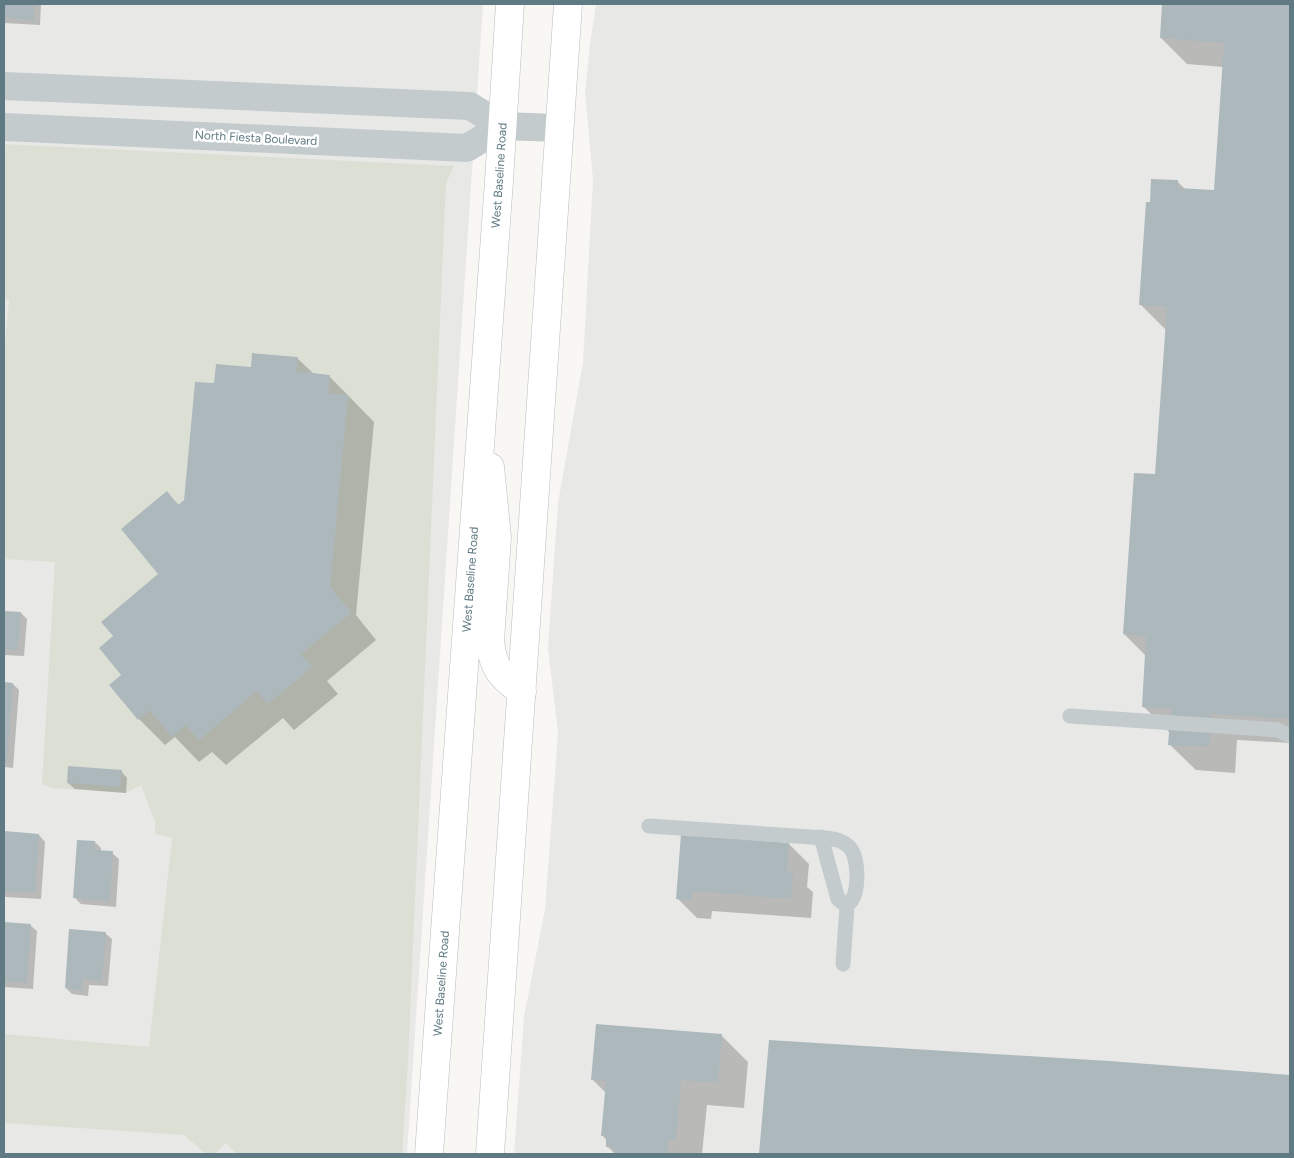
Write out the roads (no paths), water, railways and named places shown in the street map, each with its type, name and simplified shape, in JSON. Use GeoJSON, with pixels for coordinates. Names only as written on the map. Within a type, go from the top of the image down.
{"type":"FeatureCollection","features":[{"type":"Feature","properties":{"kind":"main road","name":"West Baseline Road"},"geometry":{"type":"LineString","coordinates":[[429,1154],[510,4]]}},
{"type":"Feature","properties":{"kind":"main road"},"geometry":{"type":"LineString","coordinates":[[490,1154],[568,4]]}},
{"type":"Feature","properties":{"kind":"main road"},"geometry":{"type":"LineString","coordinates":[[483,396],[498,537],[490,641],[492,656],[501,676],[522,692]]}},
{"type":"Feature","properties":{"kind":"street"},"geometry":{"type":"LineString","coordinates":[[4,86],[470,106],[502,126],[560,128]]}},
{"type":"Feature","properties":{"kind":"street"},"geometry":{"type":"LineString","coordinates":[[64,88],[74,130]]}},
{"type":"Feature","properties":{"kind":"street","name":"North Fiesta Boulevard"},"geometry":{"type":"LineString","coordinates":[[4,127],[467,148],[502,126]]}},
{"type":"Feature","properties":{"kind":"lane"},"geometry":{"type":"LineString","coordinates":[[1070,716],[1278,730],[1290,736]]}},
{"type":"Feature","properties":{"kind":"lane"},"geometry":{"type":"LineString","coordinates":[[649,826],[821,837],[838,840],[849,846],[855,854],[857,868],[855,894],[847,906],[843,964]]}},
{"type":"Feature","properties":{"kind":"lane"},"geometry":{"type":"LineString","coordinates":[[821,837],[838,899],[847,906]]}}]}
